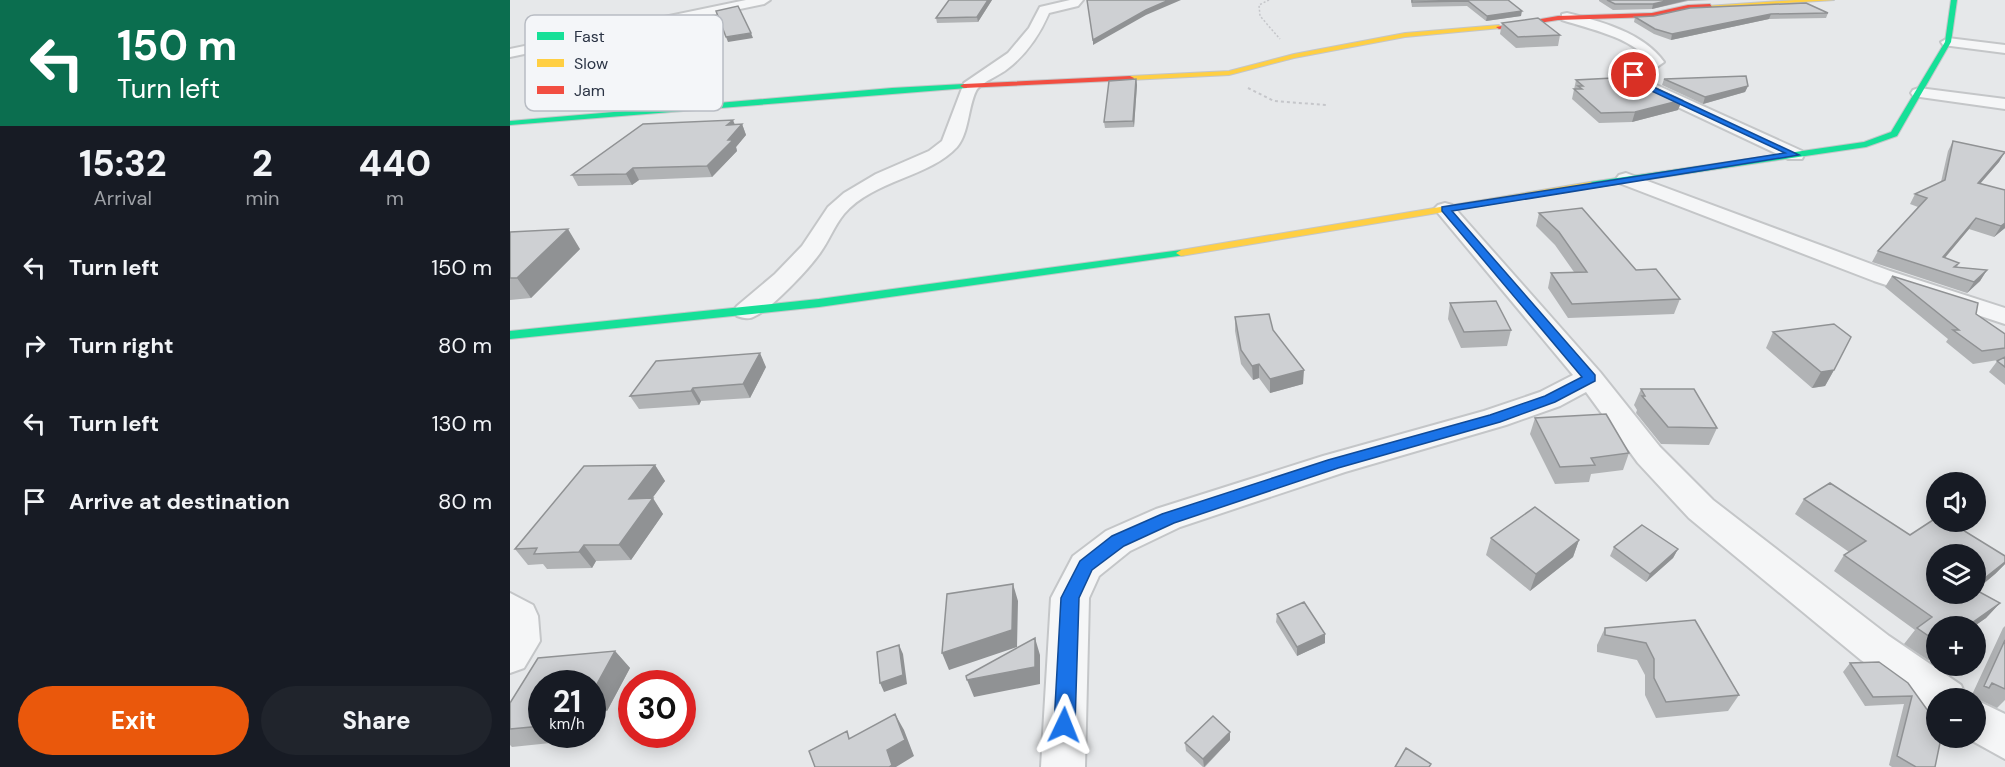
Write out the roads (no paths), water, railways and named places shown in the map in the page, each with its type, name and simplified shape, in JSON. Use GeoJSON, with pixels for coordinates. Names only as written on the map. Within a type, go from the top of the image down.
{"type":"FeatureCollection","features":[{"type":"Feature","properties":{"kind":"main road"},"geometry":{"type":"LineString","coordinates":[[723,104],[892,90],[1229,73],[1294,56],[1405,35],[1462,32],[1567,17],[1652,15],[1688,7],[1831,0]]}},
{"type":"Feature","properties":{"kind":"main road"},"geometry":{"type":"LineString","coordinates":[[510,335],[746,311],[1155,257],[1626,179],[1866,144],[1894,134],[1948,42],[1954,0]]}},
{"type":"Feature","properties":{"kind":"main road"},"geometry":{"type":"LineString","coordinates":[[510,123],[639,111]]}},
{"type":"Feature","properties":{"kind":"street"},"geometry":{"type":"LineString","coordinates":[[691,15],[764,0]]}},
{"type":"Feature","properties":{"kind":"street"},"geometry":{"type":"LineString","coordinates":[[746,311],[784,279],[811,250],[835,211],[851,196],[883,178],[936,155],[950,143],[970,86],[1000,69],[1019,52],[1036,29],[1044,10],[1074,3],[1077,0]]}},
{"type":"Feature","properties":{"kind":"street"},"geometry":{"type":"LineString","coordinates":[[1567,17],[1630,41],[1654,54],[1657,62],[1651,69],[1634,75],[1632,78],[1635,81],[1795,155]]}},
{"type":"Feature","properties":{"kind":"street"},"geometry":{"type":"LineString","coordinates":[[1948,42],[2005,49]]}},
{"type":"Feature","properties":{"kind":"street"},"geometry":{"type":"LineString","coordinates":[[510,53],[525,50]]}},
{"type":"Feature","properties":{"kind":"street"},"geometry":{"type":"LineString","coordinates":[[1919,93],[2005,104]]}},
{"type":"Feature","properties":{"kind":"street"},"geometry":{"type":"LineString","coordinates":[[1626,179],[1882,276],[2005,316]]}},
{"type":"Feature","properties":{"kind":"street"},"geometry":{"type":"LineString","coordinates":[[1445,209],[1590,378],[1649,455],[1701,509],[1875,648],[1931,688]]}},
{"type":"Feature","properties":{"kind":"street"},"geometry":{"type":"LineString","coordinates":[[1063,767],[1070,598],[1086,566],[1118,541],[1168,518],[1334,464],[1495,418],[1550,399],[1590,378]]}},
{"type":"Feature","properties":{"kind":"street"},"geometry":{"type":"LineString","coordinates":[[510,609],[519,616],[520,641],[510,655]]}},
{"type":"Feature","properties":{"kind":"street"},"geometry":{"type":"LineString","coordinates":[[1986,726],[2005,738]]}}]}
